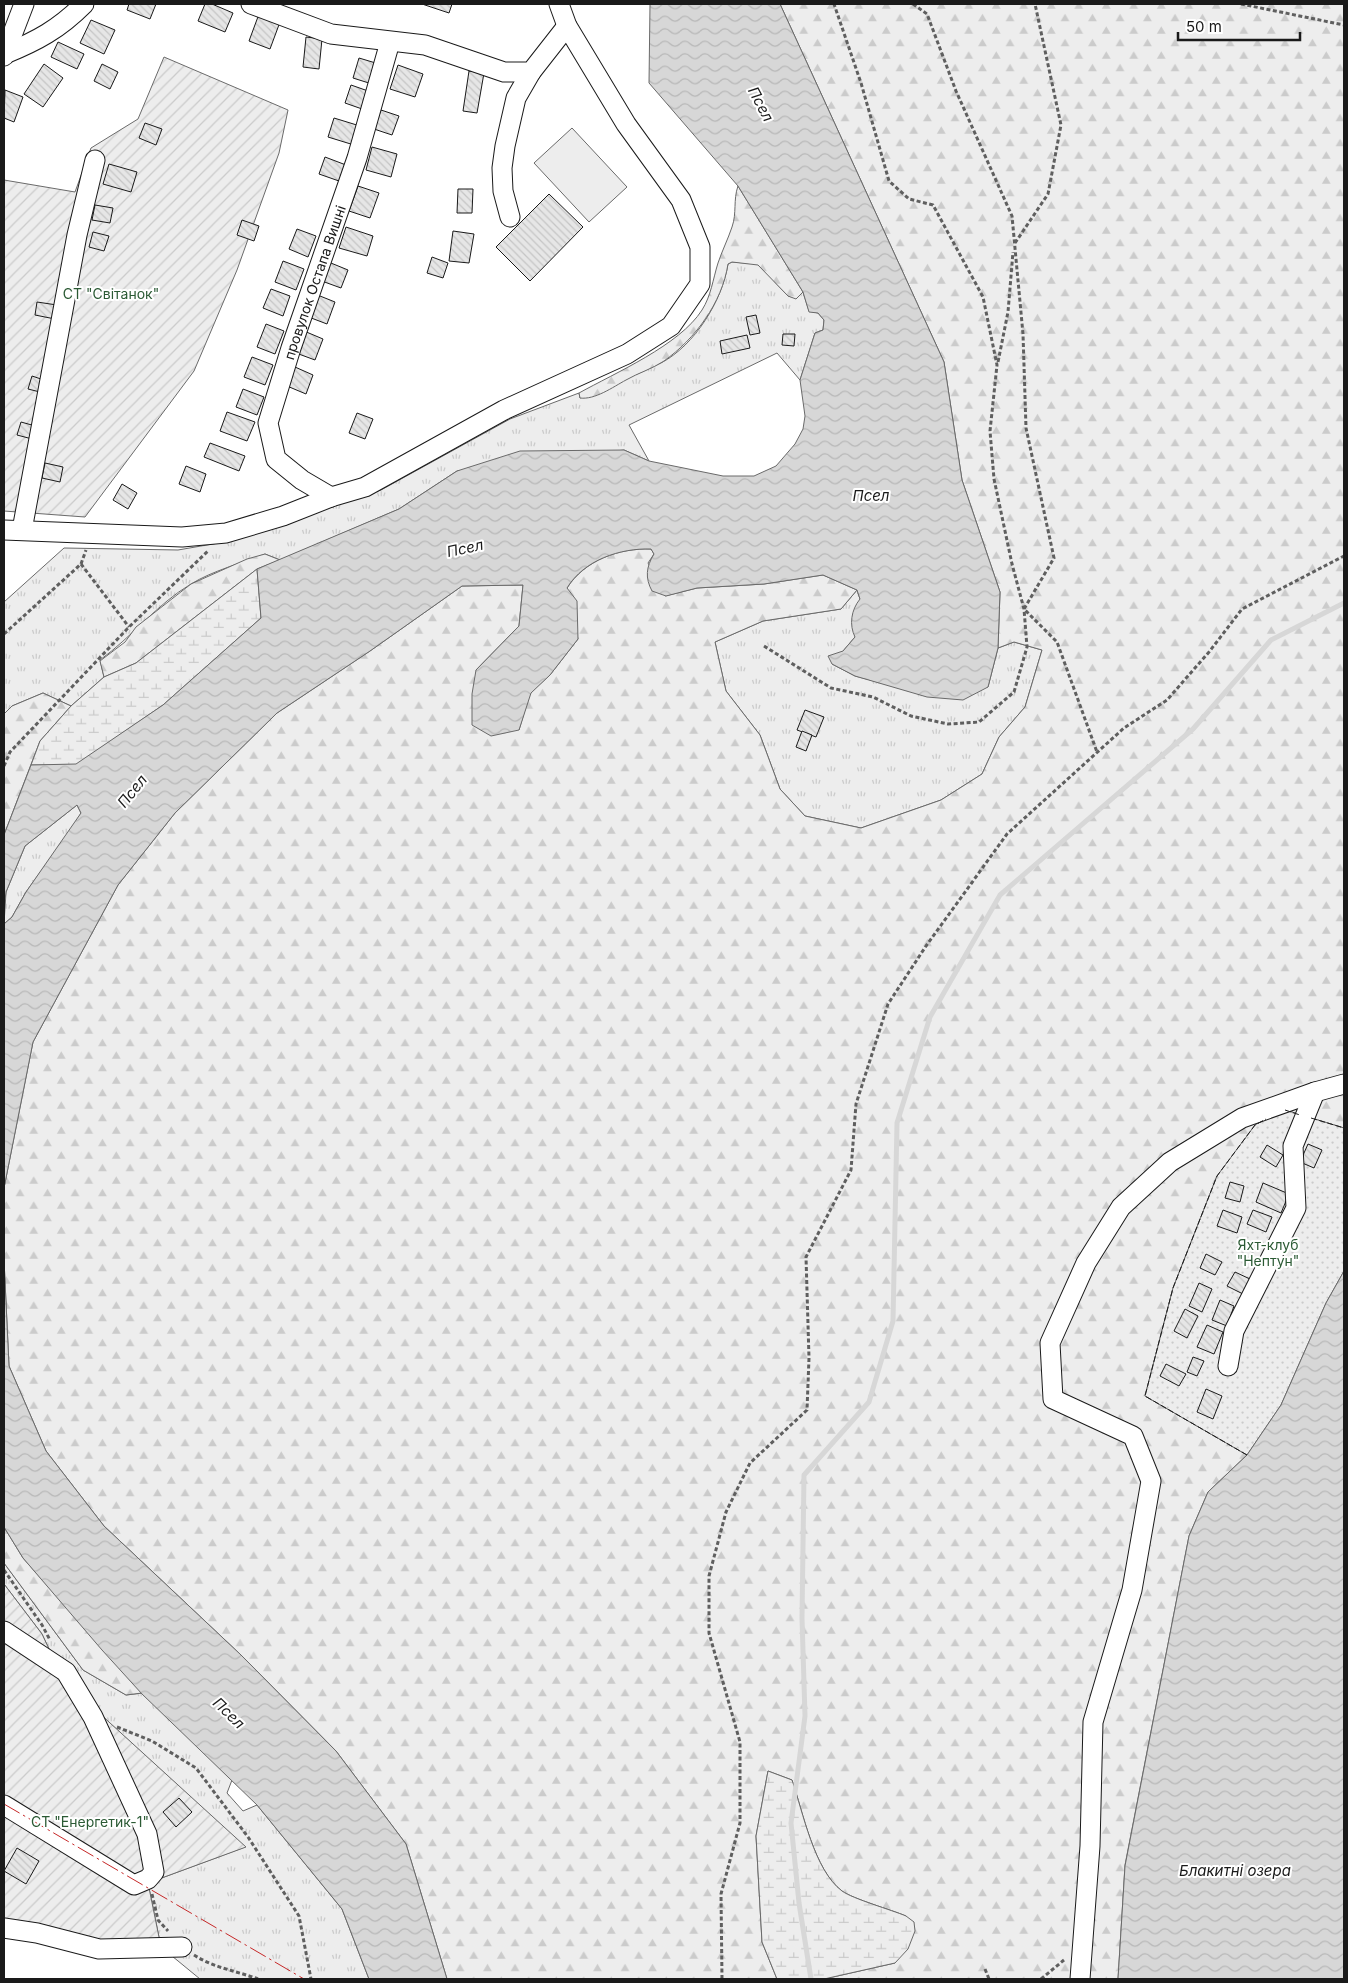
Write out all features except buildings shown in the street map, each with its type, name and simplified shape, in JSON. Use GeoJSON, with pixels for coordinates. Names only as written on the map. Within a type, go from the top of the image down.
{"type":"FeatureCollection","features":[{"type":"Feature","properties":{"kind":"street"},"geometry":{"type":"LineString","coordinates":[[4,55],[24,4]]}},
{"type":"Feature","properties":{"kind":"street"},"geometry":{"type":"LineString","coordinates":[[4,55],[39,40],[68,20],[84,4]]}},
{"type":"Feature","properties":{"kind":"street"},"geometry":{"type":"LineString","coordinates":[[251,4],[331,34],[390,42],[405,41],[425,45],[504,72],[531,72]]}},
{"type":"Feature","properties":{"kind":"street"},"geometry":{"type":"LineString","coordinates":[[95,160],[13,530],[92,535],[182,537],[226,533],[283,516],[331,497],[365,487],[504,410],[627,354],[671,326],[700,284],[700,246],[681,200],[626,124],[567,26],[559,4]]}},
{"type":"Feature","properties":{"kind":"street"},"geometry":{"type":"LineString","coordinates":[[510,217],[503,191],[502,168],[516,98],[531,72],[567,26]]}},
{"type":"Feature","properties":{"kind":"street","name":"провулок Остапа Вишні"},"geometry":{"type":"LineString","coordinates":[[331,497],[302,480],[276,459],[268,423],[291,348],[357,158],[390,42]]}},
{"type":"Feature","properties":{"kind":"street"},"geometry":{"type":"LineString","coordinates":[[1080,1979],[1090,1846],[1093,1722],[1132,1590],[1151,1481],[1133,1436],[1053,1399],[1050,1343],[1086,1263],[1121,1207],[1170,1162],[1242,1118],[1315,1092],[1344,1084]]}},
{"type":"Feature","properties":{"kind":"street"},"geometry":{"type":"LineString","coordinates":[[1228,1366],[1234,1331],[1296,1208],[1292,1146],[1315,1092]]}},
{"type":"Feature","properties":{"kind":"street"},"geometry":{"type":"LineString","coordinates":[[4,1631],[66,1672],[93,1718],[147,1834],[154,1872],[148,1879],[134,1885],[4,1805]]}},
{"type":"Feature","properties":{"kind":"street"},"geometry":{"type":"LineString","coordinates":[[4,1928],[37,1933],[99,1948],[182,1947]]}},
{"type":"Feature","properties":{"kind":"path"},"geometry":{"type":"LineString","coordinates":[[834,4],[861,84],[890,181],[909,200],[933,205],[983,297],[997,365]]}},
{"type":"Feature","properties":{"kind":"path"},"geometry":{"type":"LineString","coordinates":[[913,4],[927,14],[956,91],[1012,216],[1023,334],[1026,428],[1054,558],[1024,608]]}},
{"type":"Feature","properties":{"kind":"path"},"geometry":{"type":"LineString","coordinates":[[764,646],[831,688],[873,697],[911,716],[948,724],[979,722],[1014,692],[1027,647],[1024,608],[1012,564],[994,479],[990,431],[997,365],[1008,312],[1014,244],[1048,194],[1062,125],[1035,4]]}},
{"type":"Feature","properties":{"kind":"path"},"geometry":{"type":"LineString","coordinates":[[1241,4],[1344,25]]}},
{"type":"Feature","properties":{"kind":"path"},"geometry":{"type":"LineString","coordinates":[[4,766],[10,752],[129,627],[226,533]]}},
{"type":"Feature","properties":{"kind":"path"},"geometry":{"type":"LineString","coordinates":[[4,634],[81,564],[92,535]]}},
{"type":"Feature","properties":{"kind":"path"},"geometry":{"type":"LineString","coordinates":[[722,1979],[721,1894],[740,1823],[740,1742],[709,1632],[708,1576],[726,1512],[750,1463],[807,1410],[810,1358],[806,1258],[851,1170],[856,1104],[888,1004],[926,946],[1007,834],[1124,728],[1167,700],[1209,652],[1242,609],[1344,556]]}},
{"type":"Feature","properties":{"kind":"path"},"geometry":{"type":"LineString","coordinates":[[81,564],[129,627]]}},
{"type":"Feature","properties":{"kind":"path"},"geometry":{"type":"LineString","coordinates":[[1024,608],[1057,642],[1097,752]]}},
{"type":"Feature","properties":{"kind":"path"},"geometry":{"type":"LineString","coordinates":[[4,1570],[42,1625],[66,1672]]}},
{"type":"Feature","properties":{"kind":"path"},"geometry":{"type":"LineString","coordinates":[[93,1718],[152,1741],[196,1768],[248,1837],[299,1916],[310,1979]]}},
{"type":"Feature","properties":{"kind":"path"},"geometry":{"type":"LineString","coordinates":[[1041,1979],[1082,1944]]}},
{"type":"Feature","properties":{"kind":"path"},"geometry":{"type":"LineString","coordinates":[[985,1969],[989,1979]]}},
{"type":"Feature","properties":{"kind":"green space"},"geometry":{"type":"Polygon","coordinates":[[[780,4],[1344,4],[1344,1128],[1282,1109],[1217,1176],[1173,1288],[1145,1396],[1247,1455],[1208,1492],[1189,1536],[1125,1865],[1118,1979],[824,1979],[895,1963],[906,1916],[847,1894],[832,1882],[811,1840],[792,1780],[768,1771],[756,1836],[762,1942],[777,1979],[447,1979],[406,1844],[336,1751],[241,1655],[104,1526],[46,1451],[9,1366],[4,1260],[4,1188],[33,1042],[118,885],[175,813],[277,713],[370,651],[462,586],[523,585],[519,626],[476,670],[519,730],[530,693],[550,675],[578,639],[567,588],[583,570],[604,558],[627,551],[651,549],[654,554],[648,563],[665,596],[697,588],[764,584],[823,575],[857,590],[841,609],[763,621],[715,642],[726,691],[760,735],[780,789],[805,816],[861,828],[941,800],[982,774],[999,737],[1025,707],[1042,650],[1014,642],[998,648],[1000,592],[962,480],[944,362],[780,4]]]}},
{"type":"Feature","properties":{"kind":"green space","name":"СТ \"Світанок\""},"geometry":{"type":"Polygon","coordinates":[[[164,57],[288,110],[279,153],[237,270],[194,371],[85,517],[4,511],[4,180],[75,192],[91,148],[138,119],[164,57]]]}},
{"type":"Feature","properties":{"kind":"green space"},"geometry":{"type":"Polygon","coordinates":[[[738,186],[803,292],[796,299],[788,296],[758,265],[732,262],[728,264],[720,293],[705,319],[675,352],[659,364],[604,392],[592,397],[580,398],[579,393],[646,357],[679,335],[702,310],[710,293],[718,263],[732,227],[738,186]]]}},
{"type":"Feature","properties":{"kind":"green space"},"geometry":{"type":"Polygon","coordinates":[[[732,262],[758,264],[788,296],[796,298],[803,292],[809,311],[818,313],[824,320],[823,330],[815,333],[800,380],[777,353],[629,425],[649,461],[624,450],[457,471],[399,509],[280,560],[265,554],[208,575],[191,584],[167,601],[100,660],[104,677],[71,706],[43,693],[12,706],[4,714],[4,602],[64,548],[178,550],[230,541],[381,490],[510,419],[579,393],[580,398],[661,363],[696,334],[720,293],[728,264],[732,262]]]}},
{"type":"Feature","properties":{"kind":"green space"},"geometry":{"type":"Polygon","coordinates":[[[265,554],[280,560],[257,569],[136,663],[104,677],[100,661],[125,642],[136,627],[191,584],[247,559],[265,554]]]}},
{"type":"Feature","properties":{"kind":"green space"},"geometry":{"type":"Polygon","coordinates":[[[257,569],[261,618],[163,705],[76,765],[31,765],[40,741],[71,706],[104,677],[136,663],[257,569]]]}},
{"type":"Feature","properties":{"kind":"green space"},"geometry":{"type":"Polygon","coordinates":[[[857,590],[860,599],[855,637],[832,664],[855,676],[886,684],[988,687],[998,648],[1014,642],[1042,650],[1025,707],[999,737],[982,774],[941,800],[861,828],[805,816],[780,789],[760,735],[726,691],[715,642],[763,621],[841,609],[857,590]]]}},
{"type":"Feature","properties":{"kind":"green space"},"geometry":{"type":"Polygon","coordinates":[[[43,693],[71,706],[40,741],[4,835],[4,714],[12,706],[43,693]]]}},
{"type":"Feature","properties":{"kind":"green space"},"geometry":{"type":"Polygon","coordinates":[[[77,805],[81,813],[77,821],[26,892],[12,917],[4,924],[6,892],[25,846],[77,805]]]}},
{"type":"Feature","properties":{"kind":"green space","name":"Яхт-клуб \"Нептун\""},"geometry":{"type":"Polygon","coordinates":[[[1282,1109],[1344,1128],[1344,1271],[1326,1303],[1281,1405],[1247,1455],[1145,1396],[1173,1288],[1217,1176],[1255,1125],[1282,1109]]]}},
{"type":"Feature","properties":{"kind":"green space"},"geometry":{"type":"Polygon","coordinates":[[[4,1527],[23,1558],[142,1693],[126,1695],[83,1670],[4,1563],[4,1527]]]}},
{"type":"Feature","properties":{"kind":"green space"},"geometry":{"type":"Polygon","coordinates":[[[4,1563],[83,1670],[126,1695],[142,1693],[232,1780],[227,1793],[243,1811],[257,1805],[342,1909],[369,1979],[200,1979],[161,1947],[148,1883],[245,1847],[64,1681],[42,1634],[4,1584],[4,1563]]]}},
{"type":"Feature","properties":{"kind":"green space","name":"СТ \"Енергетик-1\""},"geometry":{"type":"Polygon","coordinates":[[[4,1584],[42,1634],[64,1681],[246,1847],[148,1883],[161,1947],[4,1929],[4,1584]]]}},
{"type":"Feature","properties":{"kind":"green space"},"geometry":{"type":"Polygon","coordinates":[[[768,1771],[792,1780],[811,1840],[832,1882],[847,1894],[906,1916],[914,1922],[915,1931],[908,1949],[895,1963],[824,1979],[777,1979],[762,1942],[756,1836],[768,1771]]]}},
{"type":"Feature","properties":{"kind":"shaded area"},"geometry":{"type":"Polygon","coordinates":[[[572,128],[627,187],[589,222],[534,163],[572,128]]]}},
{"type":"Feature","properties":{"kind":"water","name":"Псел"},"geometry":{"type":"Polygon","coordinates":[[[650,4],[780,4],[944,362],[962,480],[1000,592],[998,648],[988,687],[963,700],[927,697],[855,676],[832,664],[828,656],[843,651],[855,637],[852,628],[852,618],[860,599],[857,590],[823,575],[764,584],[697,588],[666,596],[652,591],[648,582],[649,563],[654,554],[651,549],[639,549],[604,558],[593,563],[574,578],[567,588],[577,601],[578,639],[550,675],[531,693],[519,730],[491,736],[472,725],[472,694],[476,670],[519,626],[523,585],[462,586],[370,651],[277,713],[175,813],[118,885],[33,1042],[4,1188],[4,924],[12,917],[26,892],[81,813],[77,805],[25,846],[6,892],[4,908],[4,835],[31,765],[76,764],[163,705],[261,618],[257,569],[399,509],[457,471],[520,451],[624,450],[649,461],[723,476],[754,476],[776,466],[795,444],[803,429],[805,416],[800,380],[815,333],[823,330],[824,320],[818,313],[809,312],[803,292],[738,186],[649,83],[650,4]]]}},
{"type":"Feature","properties":{"kind":"water","name":"Псел"},"geometry":{"type":"Polygon","coordinates":[[[4,1260],[9,1366],[46,1451],[104,1526],[241,1655],[336,1751],[406,1844],[447,1979],[369,1979],[342,1909],[257,1805],[142,1694],[23,1558],[4,1527],[4,1260]]]}},
{"type":"Feature","properties":{"kind":"water","name":"Блакитні озера"},"geometry":{"type":"Polygon","coordinates":[[[1344,1271],[1344,1979],[1118,1979],[1125,1866],[1189,1536],[1208,1492],[1247,1455],[1281,1405],[1326,1303],[1344,1271]]]}},
{"type":"Feature","properties":{"kind":"waterway"},"geometry":{"type":"LineString","coordinates":[[811,1979],[799,1903],[791,1823],[805,1716],[802,1618],[804,1475],[869,1402],[893,1321],[897,1123],[930,1017],[1000,895],[1193,729],[1271,640],[1344,603]]}},
{"type":"Feature","properties":{"kind":"fence"},"geometry":{"type":"LineString","coordinates":[[1285,1110],[1300,1115]]}},
{"type":"Feature","properties":{"kind":"fence"},"geometry":{"type":"LineString","coordinates":[[1311,1118],[1344,1128]]}},
{"type":"Feature","properties":{"kind":"fence"},"geometry":{"type":"LineString","coordinates":[[1247,1455],[1145,1396],[1173,1288],[1217,1176],[1255,1125],[1266,1119]]}},
{"type":"Feature","properties":{"kind":"power"},"geometry":{"type":"LineString","coordinates":[[4,1804],[304,1979]]}}]}
